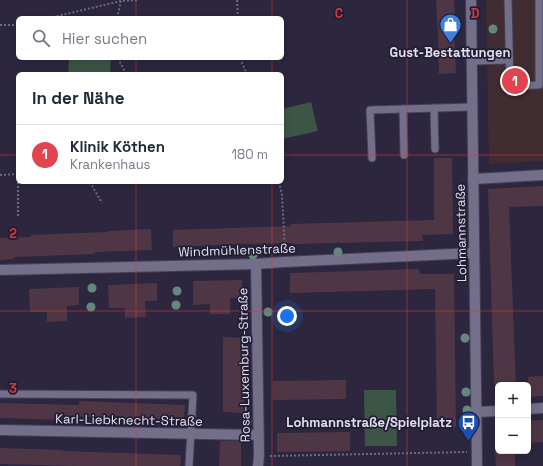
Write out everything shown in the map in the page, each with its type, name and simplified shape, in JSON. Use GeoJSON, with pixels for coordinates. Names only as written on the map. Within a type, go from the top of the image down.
{"type":"FeatureCollection","features":[{"type":"Feature","properties":{"kind":"street","name":"Lohmannstraße"},"geometry":{"type":"LineString","coordinates":[[471,0],[476,466]]}},
{"type":"Feature","properties":{"kind":"street"},"geometry":{"type":"LineString","coordinates":[[473,180],[543,175]]}},
{"type":"Feature","properties":{"kind":"street","name":"Windmühlenstraße"},"geometry":{"type":"LineString","coordinates":[[0,270],[256,264],[474,253]]}},
{"type":"Feature","properties":{"kind":"street","name":"Rosa-Luxemburg-Straße"},"geometry":{"type":"LineString","coordinates":[[256,264],[259,461]]}},
{"type":"Feature","properties":{"kind":"street"},"geometry":{"type":"LineString","coordinates":[[531,409],[543,408]]}},
{"type":"Feature","properties":{"kind":"street"},"geometry":{"type":"LineString","coordinates":[[476,412],[495,411]]}},
{"type":"Feature","properties":{"kind":"street","name":"Karl-Liebknecht-Straße"},"geometry":{"type":"LineString","coordinates":[[0,430],[258,435]]}},
{"type":"Feature","properties":{"kind":"lane"},"geometry":{"type":"LineString","coordinates":[[508,0],[510,86],[539,85],[539,0]]}},
{"type":"Feature","properties":{"kind":"lane"},"geometry":{"type":"LineString","coordinates":[[472,61],[509,60]]}},
{"type":"Feature","properties":{"kind":"lane"},"geometry":{"type":"LineString","coordinates":[[372,158],[370,110],[472,107]]}},
{"type":"Feature","properties":{"kind":"lane"},"geometry":{"type":"LineString","coordinates":[[434,108],[435,149]]}},
{"type":"Feature","properties":{"kind":"lane"},"geometry":{"type":"LineString","coordinates":[[403,109],[404,155]]}},
{"type":"Feature","properties":{"kind":"lane"},"geometry":{"type":"LineString","coordinates":[[0,394],[193,395],[189,466]]}},
{"type":"Feature","properties":{"kind":"path"},"geometry":{"type":"LineString","coordinates":[[117,16],[121,0]]}},
{"type":"Feature","properties":{"kind":"path"},"geometry":{"type":"LineString","coordinates":[[57,16],[121,0],[138,0]]}},
{"type":"Feature","properties":{"kind":"path"},"geometry":{"type":"LineString","coordinates":[[237,0],[238,16]]}},
{"type":"Feature","properties":{"kind":"path"},"geometry":{"type":"LineString","coordinates":[[0,25],[16,25]]}},
{"type":"Feature","properties":{"kind":"path"},"geometry":{"type":"LineString","coordinates":[[119,60],[124,72]]}},
{"type":"Feature","properties":{"kind":"path"},"geometry":{"type":"LineString","coordinates":[[242,60],[246,72]]}},
{"type":"Feature","properties":{"kind":"path"},"geometry":{"type":"LineString","coordinates":[[0,175],[16,174]]}},
{"type":"Feature","properties":{"kind":"path"},"geometry":{"type":"LineString","coordinates":[[18,184],[18,217]]}},
{"type":"Feature","properties":{"kind":"path"},"geometry":{"type":"LineString","coordinates":[[91,184],[102,203]]}},
{"type":"Feature","properties":{"kind":"path"},"geometry":{"type":"LineString","coordinates":[[279,184],[282,195],[285,242],[284,262]]}},
{"type":"Feature","properties":{"kind":"path"},"geometry":{"type":"LineString","coordinates":[[259,461],[476,452]]}},
{"type":"Feature","properties":{"kind":"shaded area"},"geometry":{"type":"Polygon","coordinates":[[[486,0],[543,0],[543,161],[489,164],[486,0]]]}},
{"type":"Feature","properties":{"kind":"green space"},"geometry":{"type":"Polygon","coordinates":[[[69,60],[111,60],[110,72],[68,72],[69,60]]]}},
{"type":"Feature","properties":{"kind":"green space"},"geometry":{"type":"Polygon","coordinates":[[[311,102],[318,131],[284,139],[284,109],[311,102]]]}},
{"type":"Feature","properties":{"kind":"green space"},"geometry":{"type":"Polygon","coordinates":[[[364,390],[396,390],[397,446],[365,446],[364,390]]]}},
{"type":"Feature","properties":{"kind":"building"},"geometry":{"type":"Polygon","coordinates":[[[436,0],[454,0],[456,73],[439,74],[436,0]]]}},
{"type":"Feature","properties":{"kind":"building"},"geometry":{"type":"Polygon","coordinates":[[[434,158],[452,158],[453,234],[422,235],[423,241],[241,244],[173,247],[173,230],[291,226],[291,224],[434,220],[434,158]]]}},
{"type":"Feature","properties":{"kind":"building"},"geometry":{"type":"Polygon","coordinates":[[[543,186],[543,206],[509,207],[516,382],[495,382],[495,385],[494,385],[488,189],[543,186]]]}},
{"type":"Feature","properties":{"kind":"building"},"geometry":{"type":"Polygon","coordinates":[[[151,229],[152,250],[14,257],[14,259],[0,260],[0,238],[151,229]]]}},
{"type":"Feature","properties":{"kind":"building"},"geometry":{"type":"Polygon","coordinates":[[[419,269],[420,274],[454,274],[456,427],[437,427],[435,289],[290,293],[290,273],[419,269]]]}},
{"type":"Feature","properties":{"kind":"building"},"geometry":{"type":"Polygon","coordinates":[[[242,280],[242,298],[230,298],[230,314],[210,314],[210,304],[193,305],[193,281],[242,280]]]}},
{"type":"Feature","properties":{"kind":"building"},"geometry":{"type":"Polygon","coordinates":[[[157,283],[157,301],[145,301],[146,317],[125,318],[125,308],[109,308],[108,285],[157,283]]]}},
{"type":"Feature","properties":{"kind":"building"},"geometry":{"type":"Polygon","coordinates":[[[79,287],[79,305],[67,306],[67,321],[47,322],[47,312],[30,312],[29,289],[79,287]]]}},
{"type":"Feature","properties":{"kind":"building"},"geometry":{"type":"Polygon","coordinates":[[[223,337],[246,338],[244,413],[223,412],[223,337]]]}},
{"type":"Feature","properties":{"kind":"building"},"geometry":{"type":"Polygon","coordinates":[[[543,376],[543,396],[531,397],[531,382],[528,382],[528,377],[543,376]]]}},
{"type":"Feature","properties":{"kind":"building"},"geometry":{"type":"Polygon","coordinates":[[[346,380],[346,399],[273,400],[273,381],[346,380]]]}},
{"type":"Feature","properties":{"kind":"building"},"geometry":{"type":"Polygon","coordinates":[[[79,401],[185,405],[184,420],[64,416],[64,420],[0,418],[0,403],[79,405],[79,401]]]}},
{"type":"Feature","properties":{"kind":"building"},"geometry":{"type":"Polygon","coordinates":[[[543,420],[543,442],[531,443],[531,421],[543,420]]]}},
{"type":"Feature","properties":{"kind":"building"},"geometry":{"type":"Polygon","coordinates":[[[350,432],[350,451],[277,452],[277,433],[350,432]]]}},
{"type":"Feature","properties":{"kind":"building"},"geometry":{"type":"Polygon","coordinates":[[[220,441],[241,441],[241,466],[219,466],[220,441]]]}},
{"type":"Feature","properties":{"kind":"building"},"geometry":{"type":"Polygon","coordinates":[[[0,448],[181,455],[180,466],[0,464],[0,448]]]}},
{"type":"Feature","properties":{"kind":"building"},"geometry":{"type":"Polygon","coordinates":[[[495,454],[515,454],[515,466],[496,466],[495,454]]]}},
{"type":"Feature","properties":{"kind":"place","name":"Gust-Bestattungen"},"geometry":{"type":"Point","coordinates":[450,44]}},
{"type":"Feature","properties":{"kind":"place","name":"Klinik Köthen"},"geometry":{"type":"Point","coordinates":[515,81]}},
{"type":"Feature","properties":{"kind":"place","name":"Lohmannstraße/Spielplatz"},"geometry":{"type":"Point","coordinates":[468,442]}}]}
